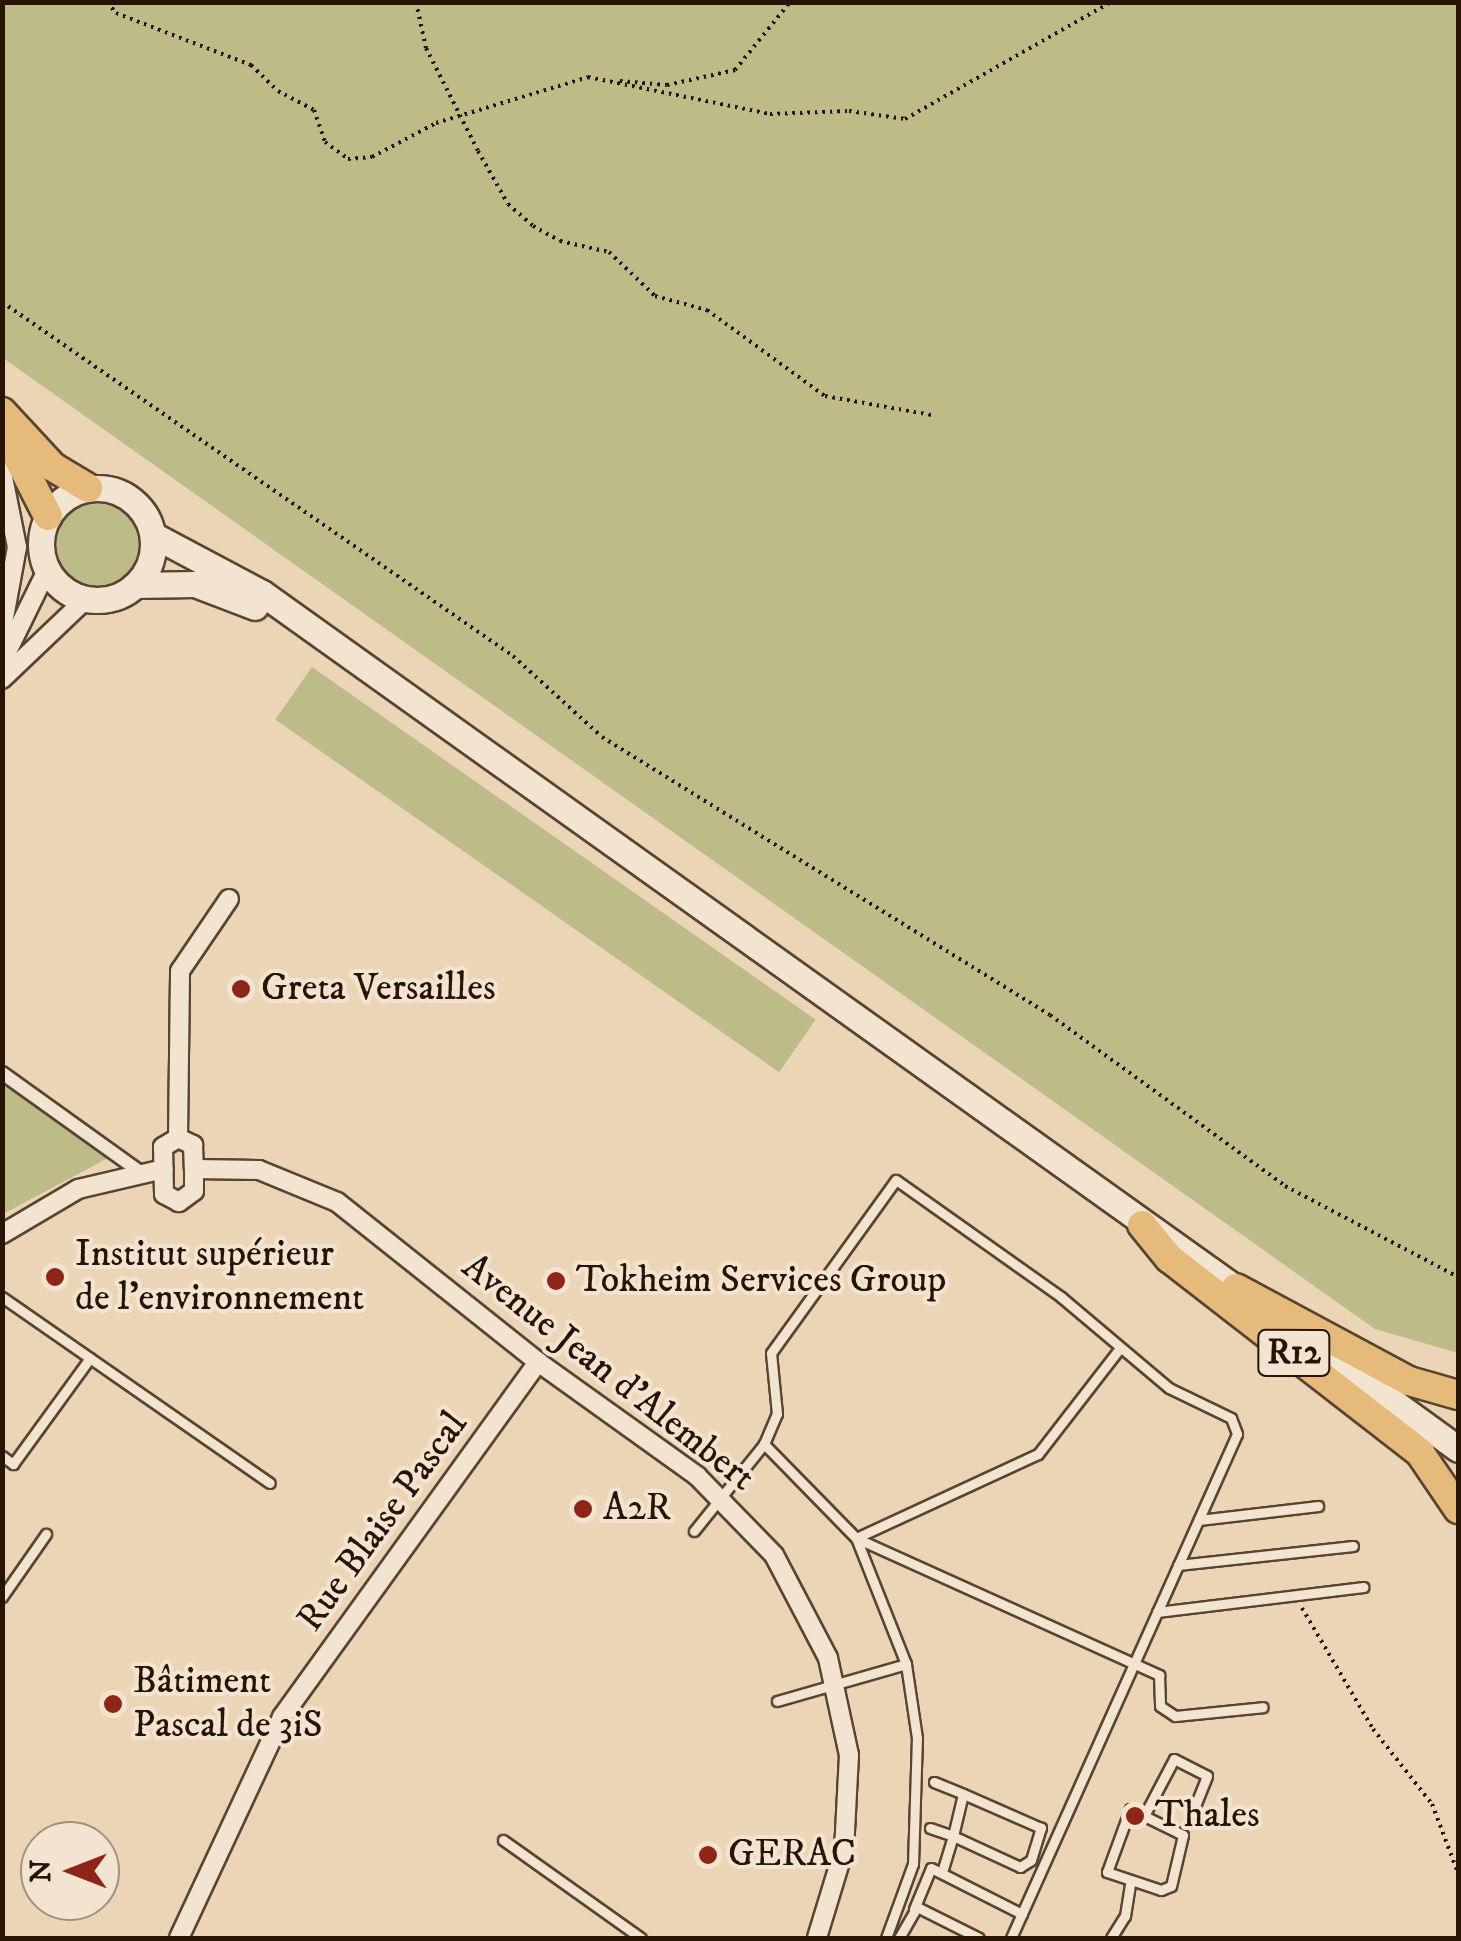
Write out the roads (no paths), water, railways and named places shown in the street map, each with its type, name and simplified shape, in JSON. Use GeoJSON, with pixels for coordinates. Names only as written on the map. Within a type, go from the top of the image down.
{"type":"FeatureCollection","features":[{"type":"Feature","properties":{"kind":"main road"},"geometry":{"type":"LineString","coordinates":[[2,412],[53,467],[88,488],[130,498],[153,535],[149,567],[135,585],[106,600],[86,599],[57,583],[41,552],[48,516],[2,429]]}},
{"type":"Feature","properties":{"kind":"main road"},"geometry":{"type":"LineString","coordinates":[[48,516],[88,488]]}},
{"type":"Feature","properties":{"kind":"main road","name":"R12"},"geometry":{"type":"LineString","coordinates":[[153,535],[298,620],[1458,1449]]}},
{"type":"Feature","properties":{"kind":"main road"},"geometry":{"type":"LineString","coordinates":[[135,585],[195,584],[298,620]]}},
{"type":"Feature","properties":{"kind":"main road","name":"R12"},"geometry":{"type":"LineString","coordinates":[[1142,1225],[1170,1258],[1420,1454],[1458,1509]]}},
{"type":"Feature","properties":{"kind":"main road","name":"R12"},"geometry":{"type":"LineString","coordinates":[[1236,1288],[1392,1374],[1458,1394]]}},
{"type":"Feature","properties":{"kind":"street"},"geometry":{"type":"LineString","coordinates":[[2,472],[17,547],[2,629]]}},
{"type":"Feature","properties":{"kind":"street"},"geometry":{"type":"LineString","coordinates":[[2,662],[47,570]]}},
{"type":"Feature","properties":{"kind":"street"},"geometry":{"type":"LineString","coordinates":[[2,679],[86,599]]}},
{"type":"Feature","properties":{"kind":"street"},"geometry":{"type":"LineString","coordinates":[[178,1138],[180,971],[229,898]]}},
{"type":"Feature","properties":{"kind":"street"},"geometry":{"type":"LineString","coordinates":[[2,1073],[139,1171]]}},
{"type":"Feature","properties":{"kind":"street"},"geometry":{"type":"LineString","coordinates":[[178,1138],[193,1145],[194,1169],[194,1191],[179,1202],[164,1194],[163,1147],[178,1138]]}},
{"type":"Feature","properties":{"kind":"street","name":"Avenue Jean d'Alembert"},"geometry":{"type":"LineString","coordinates":[[194,1169],[259,1170],[337,1202],[538,1362],[719,1495],[774,1555],[804,1604],[834,1683],[849,1755],[844,1849],[817,1938]]}},
{"type":"Feature","properties":{"kind":"street"},"geometry":{"type":"LineString","coordinates":[[2,1234],[78,1189],[139,1171],[164,1170]]}},
{"type":"Feature","properties":{"kind":"street","name":"Rue Blaise Pascal"},"geometry":{"type":"LineString","coordinates":[[179,1938],[282,1717],[538,1362]]}},
{"type":"Feature","properties":{"kind":"lane"},"geometry":{"type":"LineString","coordinates":[[694,1532],[719,1495],[764,1444],[777,1414],[771,1353],[896,1180],[1061,1297],[1170,1388],[1231,1418],[1237,1434],[1011,1938]]}},
{"type":"Feature","properties":{"kind":"lane"},"geometry":{"type":"LineString","coordinates":[[2,1297],[270,1483]]}},
{"type":"Feature","properties":{"kind":"lane"},"geometry":{"type":"LineString","coordinates":[[856,1538],[1038,1454],[1120,1348]]}},
{"type":"Feature","properties":{"kind":"lane"},"geometry":{"type":"LineString","coordinates":[[2,1456],[13,1464],[90,1358]]}},
{"type":"Feature","properties":{"kind":"lane"},"geometry":{"type":"LineString","coordinates":[[764,1444],[856,1538],[1158,1674],[1160,1706],[1175,1716],[1263,1706]]}},
{"type":"Feature","properties":{"kind":"lane"},"geometry":{"type":"LineString","coordinates":[[1198,1520],[1318,1506]]}},
{"type":"Feature","properties":{"kind":"lane"},"geometry":{"type":"LineString","coordinates":[[2,1598],[46,1534]]}},
{"type":"Feature","properties":{"kind":"lane"},"geometry":{"type":"LineString","coordinates":[[856,1538],[906,1664],[917,1738],[913,1864],[886,1938]]}},
{"type":"Feature","properties":{"kind":"lane"},"geometry":{"type":"LineString","coordinates":[[1178,1565],[1352,1546]]}},
{"type":"Feature","properties":{"kind":"lane"},"geometry":{"type":"LineString","coordinates":[[1158,1612],[1363,1587]]}},
{"type":"Feature","properties":{"kind":"lane"},"geometry":{"type":"LineString","coordinates":[[778,1702],[906,1664]]}},
{"type":"Feature","properties":{"kind":"lane"},"geometry":{"type":"LineString","coordinates":[[1146,1814],[1174,1759],[1207,1776],[1189,1821]]}},
{"type":"Feature","properties":{"kind":"lane"},"geometry":{"type":"LineString","coordinates":[[930,1828],[1020,1867],[1031,1860],[1040,1833],[1036,1824],[934,1782]]}},
{"type":"Feature","properties":{"kind":"lane"},"geometry":{"type":"LineString","coordinates":[[942,1872],[963,1794]]}},
{"type":"Feature","properties":{"kind":"lane"},"geometry":{"type":"LineString","coordinates":[[1130,1809],[1179,1829],[1186,1845],[1170,1886],[1161,1890],[1130,1884],[1112,1878],[1106,1864],[1123,1815],[1130,1809]]}},
{"type":"Feature","properties":{"kind":"lane"},"geometry":{"type":"LineString","coordinates":[[503,1840],[641,1938]]}},
{"type":"Feature","properties":{"kind":"lane"},"geometry":{"type":"LineString","coordinates":[[899,1938],[914,1909],[925,1873],[942,1872],[1022,1914]]}},
{"type":"Feature","properties":{"kind":"lane"},"geometry":{"type":"LineString","coordinates":[[1111,1938],[1125,1916],[1130,1884]]}},
{"type":"Feature","properties":{"kind":"lane"},"geometry":{"type":"LineString","coordinates":[[914,1909],[979,1938]]}},
{"type":"Feature","properties":{"kind":"place","name":"Greta Versailles"},"geometry":{"type":"Point","coordinates":[241,989]}},
{"type":"Feature","properties":{"kind":"place","name":"Institut supérieur de l'environnement"},"geometry":{"type":"Point","coordinates":[55,1277]}},
{"type":"Feature","properties":{"kind":"place","name":"Tokheim Services Group"},"geometry":{"type":"Point","coordinates":[556,1281]}},
{"type":"Feature","properties":{"kind":"place","name":"A2R"},"geometry":{"type":"Point","coordinates":[583,1509]}},
{"type":"Feature","properties":{"kind":"place","name":"Bâtiment Pascal de 3iS"},"geometry":{"type":"Point","coordinates":[113,1704]}},
{"type":"Feature","properties":{"kind":"place","name":"Thales"},"geometry":{"type":"Point","coordinates":[1135,1816]}},
{"type":"Feature","properties":{"kind":"place","name":"GERAC"},"geometry":{"type":"Point","coordinates":[708,1855]}}]}
